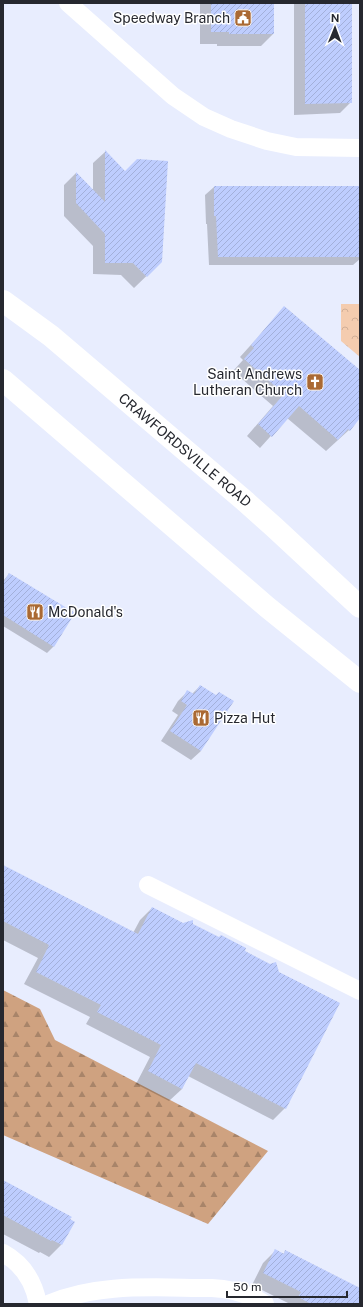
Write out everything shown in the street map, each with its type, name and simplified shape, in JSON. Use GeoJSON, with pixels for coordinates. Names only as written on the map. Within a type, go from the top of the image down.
{"type":"FeatureCollection","features":[{"type":"Feature","properties":{"kind":"main road","name":"CRAWFORDSVILLE ROAD"},"geometry":{"type":"LineString","coordinates":[[3,301],[51,336],[246,502],[360,607]]}},
{"type":"Feature","properties":{"kind":"main road"},"geometry":{"type":"LineString","coordinates":[[3,380],[267,607],[360,682]]}},
{"type":"Feature","properties":{"kind":"street"},"geometry":{"type":"LineString","coordinates":[[68,3],[173,96],[204,117],[231,129],[267,141],[296,147],[360,148]]}},
{"type":"Feature","properties":{"kind":"street"},"geometry":{"type":"LineString","coordinates":[[148,885],[360,991]]}},
{"type":"Feature","properties":{"kind":"street"},"geometry":{"type":"LineString","coordinates":[[3,1253],[17,1263],[29,1276],[34,1287],[38,1304]]}},
{"type":"Feature","properties":{"kind":"street"},"geometry":{"type":"LineString","coordinates":[[48,1304],[80,1293],[110,1289],[212,1288],[241,1293],[265,1304]]}},
{"type":"Feature","properties":{"kind":"green space"},"geometry":{"type":"Polygon","coordinates":[[[341,304],[360,304],[360,357],[341,341],[341,304]]]}},
{"type":"Feature","properties":{"kind":"green space"},"geometry":{"type":"Polygon","coordinates":[[[3,990],[40,1009],[55,1040],[268,1151],[208,1224],[3,1135],[3,990]]]}},
{"type":"Feature","properties":{"kind":"building","name":"Speedway Branch"},"geometry":{"type":"Polygon","coordinates":[[[211,3],[274,3],[274,34],[229,34],[229,32],[211,32],[211,3]]]}},
{"type":"Feature","properties":{"kind":"building"},"geometry":{"type":"Polygon","coordinates":[[[305,3],[352,3],[352,103],[305,104],[305,3]]]}},
{"type":"Feature","properties":{"kind":"building"},"geometry":{"type":"Polygon","coordinates":[[[105,150],[125,171],[137,159],[168,161],[162,262],[147,277],[133,263],[105,263],[105,234],[76,203],[76,172],[105,202],[105,150]]]}},
{"type":"Feature","properties":{"kind":"building"},"geometry":{"type":"Polygon","coordinates":[[[214,186],[360,186],[360,257],[218,257],[216,216],[214,216],[214,186]]]}},
{"type":"Feature","properties":{"kind":"building","name":"Saint Andrews Lutheran Church"},"geometry":{"type":"Polygon","coordinates":[[[284,306],[360,370],[360,418],[350,431],[348,429],[338,440],[299,406],[272,437],[258,424],[284,394],[244,359],[254,348],[251,345],[284,306]]]}},
{"type":"Feature","properties":{"kind":"building","name":"McDonald's"},"geometry":{"type":"Polygon","coordinates":[[[9,573],[75,613],[54,647],[3,615],[3,583],[9,573]]]}},
{"type":"Feature","properties":{"kind":"building","name":"Pizza Hut"},"geometry":{"type":"Polygon","coordinates":[[[200,685],[216,695],[219,692],[234,701],[201,751],[170,731],[187,705],[181,701],[187,690],[194,694],[200,685]]]}},
{"type":"Feature","properties":{"kind":"building"},"geometry":{"type":"Polygon","coordinates":[[[3,865],[138,934],[152,907],[183,923],[193,920],[193,924],[219,937],[221,935],[246,948],[245,951],[270,964],[276,962],[279,972],[340,1003],[286,1109],[196,1063],[182,1089],[148,1071],[161,1045],[97,1012],[101,1005],[36,972],[49,945],[3,921],[3,865]]]}},
{"type":"Feature","properties":{"kind":"building"},"geometry":{"type":"Polygon","coordinates":[[[3,1180],[72,1217],[70,1219],[75,1222],[62,1245],[52,1240],[51,1241],[3,1215],[3,1180]]]}},
{"type":"Feature","properties":{"kind":"building"},"geometry":{"type":"Polygon","coordinates":[[[275,1249],[284,1254],[285,1250],[360,1288],[360,1304],[311,1304],[298,1297],[301,1292],[263,1273],[275,1249]]]}},
{"type":"Feature","properties":{"kind":"place","name":"Speedway Branch"},"geometry":{"type":"Point","coordinates":[243,18]}},
{"type":"Feature","properties":{"kind":"place","name":"Saint Andrews Lutheran Church"},"geometry":{"type":"Point","coordinates":[315,382]}},
{"type":"Feature","properties":{"kind":"place","name":"McDonald's"},"geometry":{"type":"Point","coordinates":[35,612]}},
{"type":"Feature","properties":{"kind":"place","name":"Pizza Hut"},"geometry":{"type":"Point","coordinates":[201,718]}}]}
